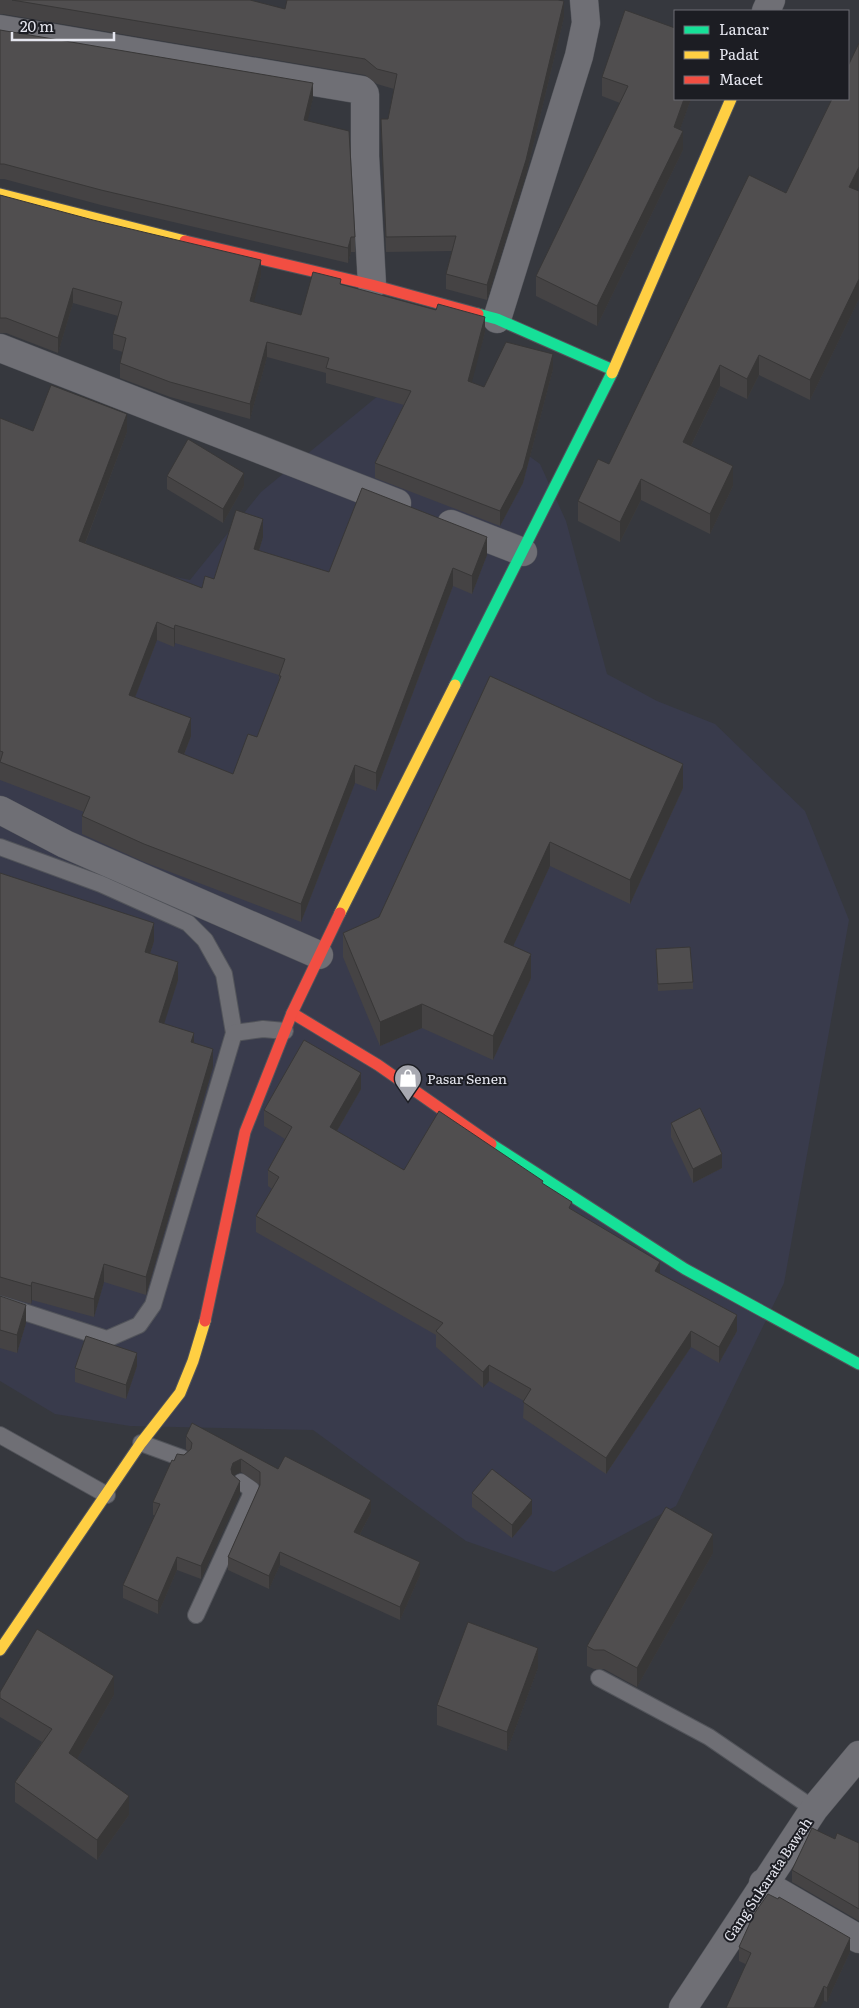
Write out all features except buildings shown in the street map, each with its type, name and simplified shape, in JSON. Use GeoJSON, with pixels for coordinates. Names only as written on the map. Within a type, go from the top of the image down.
{"type":"FeatureCollection","features":[{"type":"Feature","properties":{"kind":"street"},"geometry":{"type":"LineString","coordinates":[[497,320],[579,56],[586,24],[584,0]]}},
{"type":"Feature","properties":{"kind":"street"},"geometry":{"type":"LineString","coordinates":[[0,29],[362,90],[365,94],[365,156],[372,285]]}},
{"type":"Feature","properties":{"kind":"street"},"geometry":{"type":"LineString","coordinates":[[0,1650],[141,1443],[180,1393],[193,1361],[208,1310],[245,1132],[292,1013],[318,955],[614,370],[730,100]]}},
{"type":"Feature","properties":{"kind":"street"},"geometry":{"type":"LineString","coordinates":[[0,194],[97,220],[372,285],[497,320],[614,370]]}},
{"type":"Feature","properties":{"kind":"street"},"geometry":{"type":"LineString","coordinates":[[0,348],[523,552]]}},
{"type":"Feature","properties":{"kind":"street"},"geometry":{"type":"LineString","coordinates":[[0,810],[65,844],[318,955]]}},
{"type":"Feature","properties":{"kind":"street"},"geometry":{"type":"LineString","coordinates":[[292,1013],[378,1065],[487,1142],[685,1269],[859,1364]]}},
{"type":"Feature","properties":{"kind":"street","name":"Gang Sukarata Bawah"},"geometry":{"type":"LineString","coordinates":[[683,2008],[763,1883],[814,1809],[859,1755]]}},
{"type":"Feature","properties":{"kind":"street"},"geometry":{"type":"LineString","coordinates":[[763,1883],[859,1939]]}},
{"type":"Feature","properties":{"kind":"lane"},"geometry":{"type":"LineString","coordinates":[[0,847],[101,884],[188,923],[205,940],[224,974],[234,1033],[153,1305],[139,1326],[107,1339],[0,1304]]}},
{"type":"Feature","properties":{"kind":"lane"},"geometry":{"type":"LineString","coordinates":[[234,1033],[263,1029],[285,1031]]}},
{"type":"Feature","properties":{"kind":"lane"},"geometry":{"type":"LineString","coordinates":[[0,1435],[107,1495]]}},
{"type":"Feature","properties":{"kind":"lane"},"geometry":{"type":"LineString","coordinates":[[141,1443],[182,1458]]}},
{"type":"Feature","properties":{"kind":"lane"},"geometry":{"type":"LineString","coordinates":[[196,1615],[250,1497],[251,1489],[241,1482]]}},
{"type":"Feature","properties":{"kind":"lane"},"geometry":{"type":"LineString","coordinates":[[599,1678],[709,1738],[814,1809]]}},
{"type":"Feature","properties":{"kind":"shaded area","name":"Pasar Senen"},"geometry":{"type":"Polygon","coordinates":[[[379,395],[502,436],[540,464],[566,521],[607,674],[657,701],[715,724],[805,811],[849,920],[784,1283],[676,1506],[554,1572],[466,1541],[313,1430],[130,1426],[55,1414],[0,1381],[0,697],[117,565],[190,580],[261,492],[379,395]]]}},
{"type":"Feature","properties":{"kind":"traffic: fast"},"geometry":{"type":"LineString","coordinates":[[478,314],[497,319],[613,370]]}},
{"type":"Feature","properties":{"kind":"traffic: fast"},"geometry":{"type":"LineString","coordinates":[[455,685],[612,373]]}},
{"type":"Feature","properties":{"kind":"traffic: fast"},"geometry":{"type":"LineString","coordinates":[[491,1144],[685,1269],[859,1364]]}},
{"type":"Feature","properties":{"kind":"traffic: slow"},"geometry":{"type":"LineString","coordinates":[[612,373],[731,100]]}},
{"type":"Feature","properties":{"kind":"traffic: slow"},"geometry":{"type":"LineString","coordinates":[[0,194],[185,241]]}},
{"type":"Feature","properties":{"kind":"traffic: slow"},"geometry":{"type":"LineString","coordinates":[[340,913],[455,685]]}},
{"type":"Feature","properties":{"kind":"traffic: slow"},"geometry":{"type":"LineString","coordinates":[[0,1650],[141,1443],[180,1393],[193,1361],[205,1321]]}},
{"type":"Feature","properties":{"kind":"traffic: jam"},"geometry":{"type":"LineString","coordinates":[[185,241],[372,285],[478,314]]}},
{"type":"Feature","properties":{"kind":"traffic: jam"},"geometry":{"type":"LineString","coordinates":[[205,1321],[245,1132],[292,1013],[340,913]]}},
{"type":"Feature","properties":{"kind":"traffic: jam"},"geometry":{"type":"LineString","coordinates":[[292,1013],[378,1065],[491,1144]]}},
{"type":"Feature","properties":{"kind":"place","name":"Pasar Senen"},"geometry":{"type":"Point","coordinates":[408,1102]}}]}
